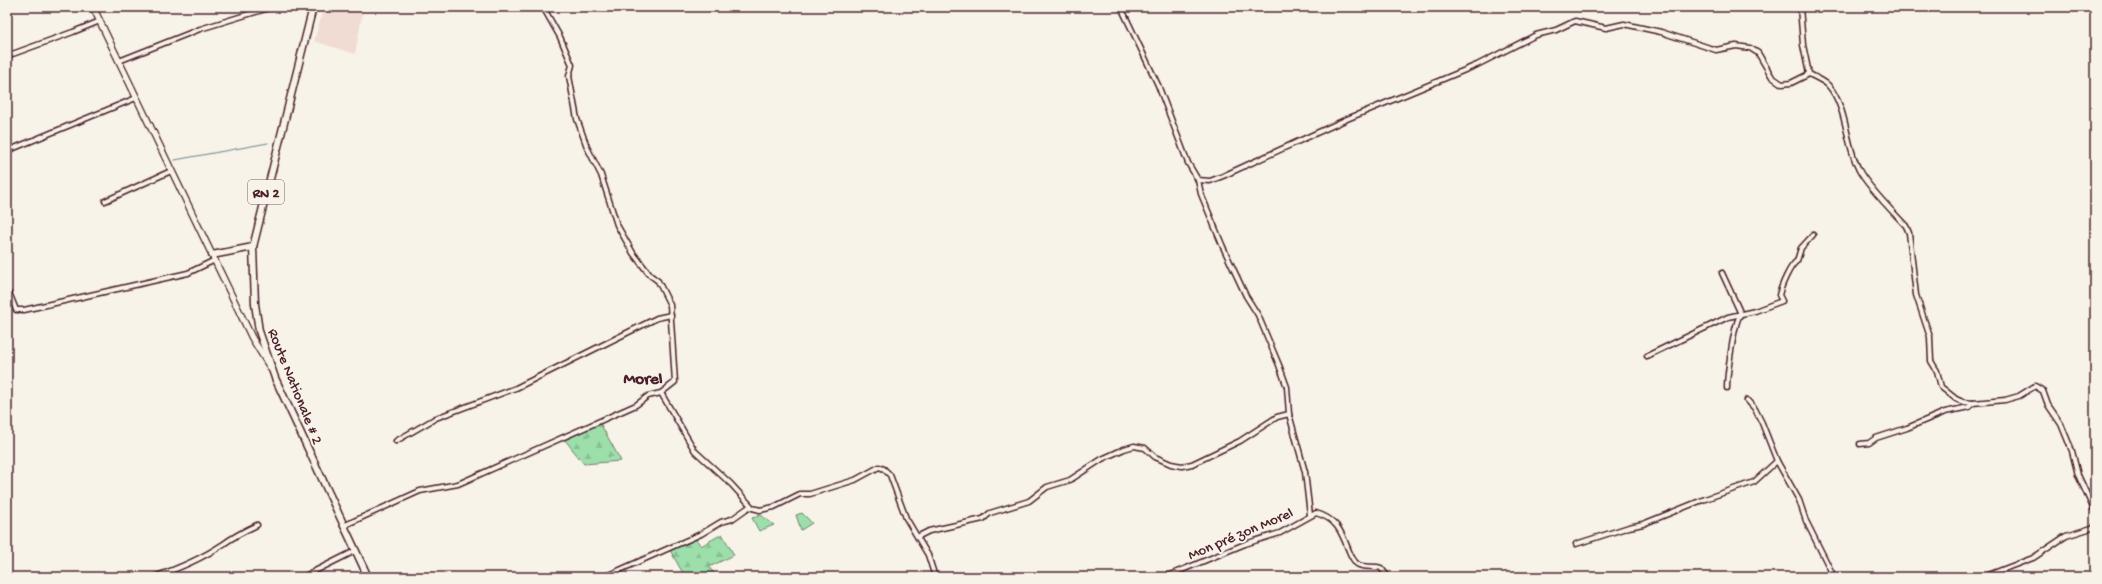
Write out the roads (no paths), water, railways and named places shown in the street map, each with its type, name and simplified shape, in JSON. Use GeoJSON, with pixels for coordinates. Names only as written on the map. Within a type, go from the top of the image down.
{"type":"FeatureCollection","features":[{"type":"Feature","properties":{"kind":"main road"},"geometry":{"type":"LineString","coordinates":[[93,7],[252,338],[276,378]]}},
{"type":"Feature","properties":{"kind":"main road","name":"Route Nationale # 2"},"geometry":{"type":"LineString","coordinates":[[313,7],[253,247],[252,272],[256,318],[266,353],[276,378],[343,526],[368,577]]}},
{"type":"Feature","properties":{"kind":"main road"},"geometry":{"type":"LineString","coordinates":[[214,258],[253,247]]}},
{"type":"Feature","properties":{"kind":"street"},"geometry":{"type":"LineString","coordinates":[[119,60],[200,29],[269,8],[281,7]]}},
{"type":"Feature","properties":{"kind":"street"},"geometry":{"type":"LineString","coordinates":[[343,526],[420,492],[458,484],[636,405],[648,396],[661,393],[675,382],[670,305],[658,281],[650,274],[633,253],[617,225],[601,176],[587,147],[577,119],[569,76],[572,65],[543,7]]}},
{"type":"Feature","properties":{"kind":"street"},"geometry":{"type":"LineString","coordinates":[[1121,7],[1158,85],[1188,163],[1198,180],[1201,194],[1223,247],[1246,296],[1258,314],[1279,365],[1287,387],[1289,414],[1306,472],[1310,515]]}},
{"type":"Feature","properties":{"kind":"street"},"geometry":{"type":"LineString","coordinates":[[1800,7],[1803,45],[1809,74],[1827,84],[1843,116],[1849,149],[1859,172],[1906,226],[1909,233],[1916,295],[1930,337],[1931,361],[1937,371],[1941,387],[1956,399],[1963,402],[1973,403],[2005,400],[2019,396],[2035,386],[2043,391],[2048,405],[2061,424],[2072,451],[2078,475],[2095,512]]}},
{"type":"Feature","properties":{"kind":"street"},"geometry":{"type":"LineString","coordinates":[[7,56],[100,21]]}},
{"type":"Feature","properties":{"kind":"street"},"geometry":{"type":"LineString","coordinates":[[1198,180],[1210,181],[1223,176],[1354,116],[1477,66],[1536,35],[1556,30],[1575,21],[1606,28],[1624,24],[1661,32],[1716,50],[1736,46],[1750,48],[1758,53],[1772,77],[1782,84],[1791,82],[1809,74]]}},
{"type":"Feature","properties":{"kind":"street"},"geometry":{"type":"LineString","coordinates":[[7,151],[136,98]]}},
{"type":"Feature","properties":{"kind":"street"},"geometry":{"type":"LineString","coordinates":[[105,201],[171,171]]}},
{"type":"Feature","properties":{"kind":"street"},"geometry":{"type":"LineString","coordinates":[[1647,356],[1728,317],[1782,301],[1779,296],[1786,282],[1789,270],[1792,264],[1797,261],[1801,248],[1814,236]]}},
{"type":"Feature","properties":{"kind":"street"},"geometry":{"type":"LineString","coordinates":[[7,292],[10,295],[16,310],[24,310],[188,273],[214,258]]}},
{"type":"Feature","properties":{"kind":"street"},"geometry":{"type":"LineString","coordinates":[[1722,273],[1741,314]]}},
{"type":"Feature","properties":{"kind":"street"},"geometry":{"type":"LineString","coordinates":[[1727,388],[1727,378],[1731,360],[1730,350],[1736,322],[1741,314]]}},
{"type":"Feature","properties":{"kind":"street"},"geometry":{"type":"LineString","coordinates":[[396,441],[436,418],[516,388],[657,318],[671,315]]}},
{"type":"Feature","properties":{"kind":"street"},"geometry":{"type":"LineString","coordinates":[[661,393],[695,452],[731,484],[753,508]]}},
{"type":"Feature","properties":{"kind":"street"},"geometry":{"type":"LineString","coordinates":[[1746,400],[1755,409],[1777,461],[1799,500],[1806,521],[1834,577]]}},
{"type":"Feature","properties":{"kind":"street"},"geometry":{"type":"LineString","coordinates":[[1860,444],[1869,443],[1876,438],[1907,428],[1945,412],[1969,407],[1973,403]]}},
{"type":"Feature","properties":{"kind":"street"},"geometry":{"type":"LineString","coordinates":[[919,536],[929,531],[983,518],[990,513],[1029,501],[1047,487],[1070,480],[1102,459],[1124,448],[1134,446],[1145,448],[1155,457],[1171,464],[1182,466],[1192,464],[1240,441],[1277,417],[1289,414]]}},
{"type":"Feature","properties":{"kind":"street"},"geometry":{"type":"LineString","coordinates":[[1576,544],[1643,524],[1705,499],[1754,482],[1777,461]]}},
{"type":"Feature","properties":{"kind":"street"},"geometry":{"type":"LineString","coordinates":[[604,577],[701,534],[721,522],[732,519],[749,507],[760,510],[774,506],[800,494],[810,494],[855,480],[879,468],[884,468],[890,475],[906,518],[919,536],[928,555],[935,577]]}},
{"type":"Feature","properties":{"kind":"street","name":"Mon pré zon Morel"},"geometry":{"type":"LineString","coordinates":[[1165,577],[1245,544],[1280,533],[1316,513],[1327,516],[1334,521],[1344,538],[1353,560],[1363,567],[1381,568],[1388,577]]}},
{"type":"Feature","properties":{"kind":"street"},"geometry":{"type":"LineString","coordinates":[[154,577],[194,560],[222,545],[235,535],[257,525]]}},
{"type":"Feature","properties":{"kind":"street"},"geometry":{"type":"LineString","coordinates":[[1983,577],[2033,558],[2066,536],[2095,527]]}},
{"type":"Feature","properties":{"kind":"street"},"geometry":{"type":"LineString","coordinates":[[303,577],[355,551]]}},
{"type":"Feature","properties":{"kind":"waterway"},"geometry":{"type":"LineString","coordinates":[[175,160],[268,143]]}},
{"type":"Feature","properties":{"kind":"district","name":"Morel"},"geometry":{"type":"Point","coordinates":[643,377]}}]}
